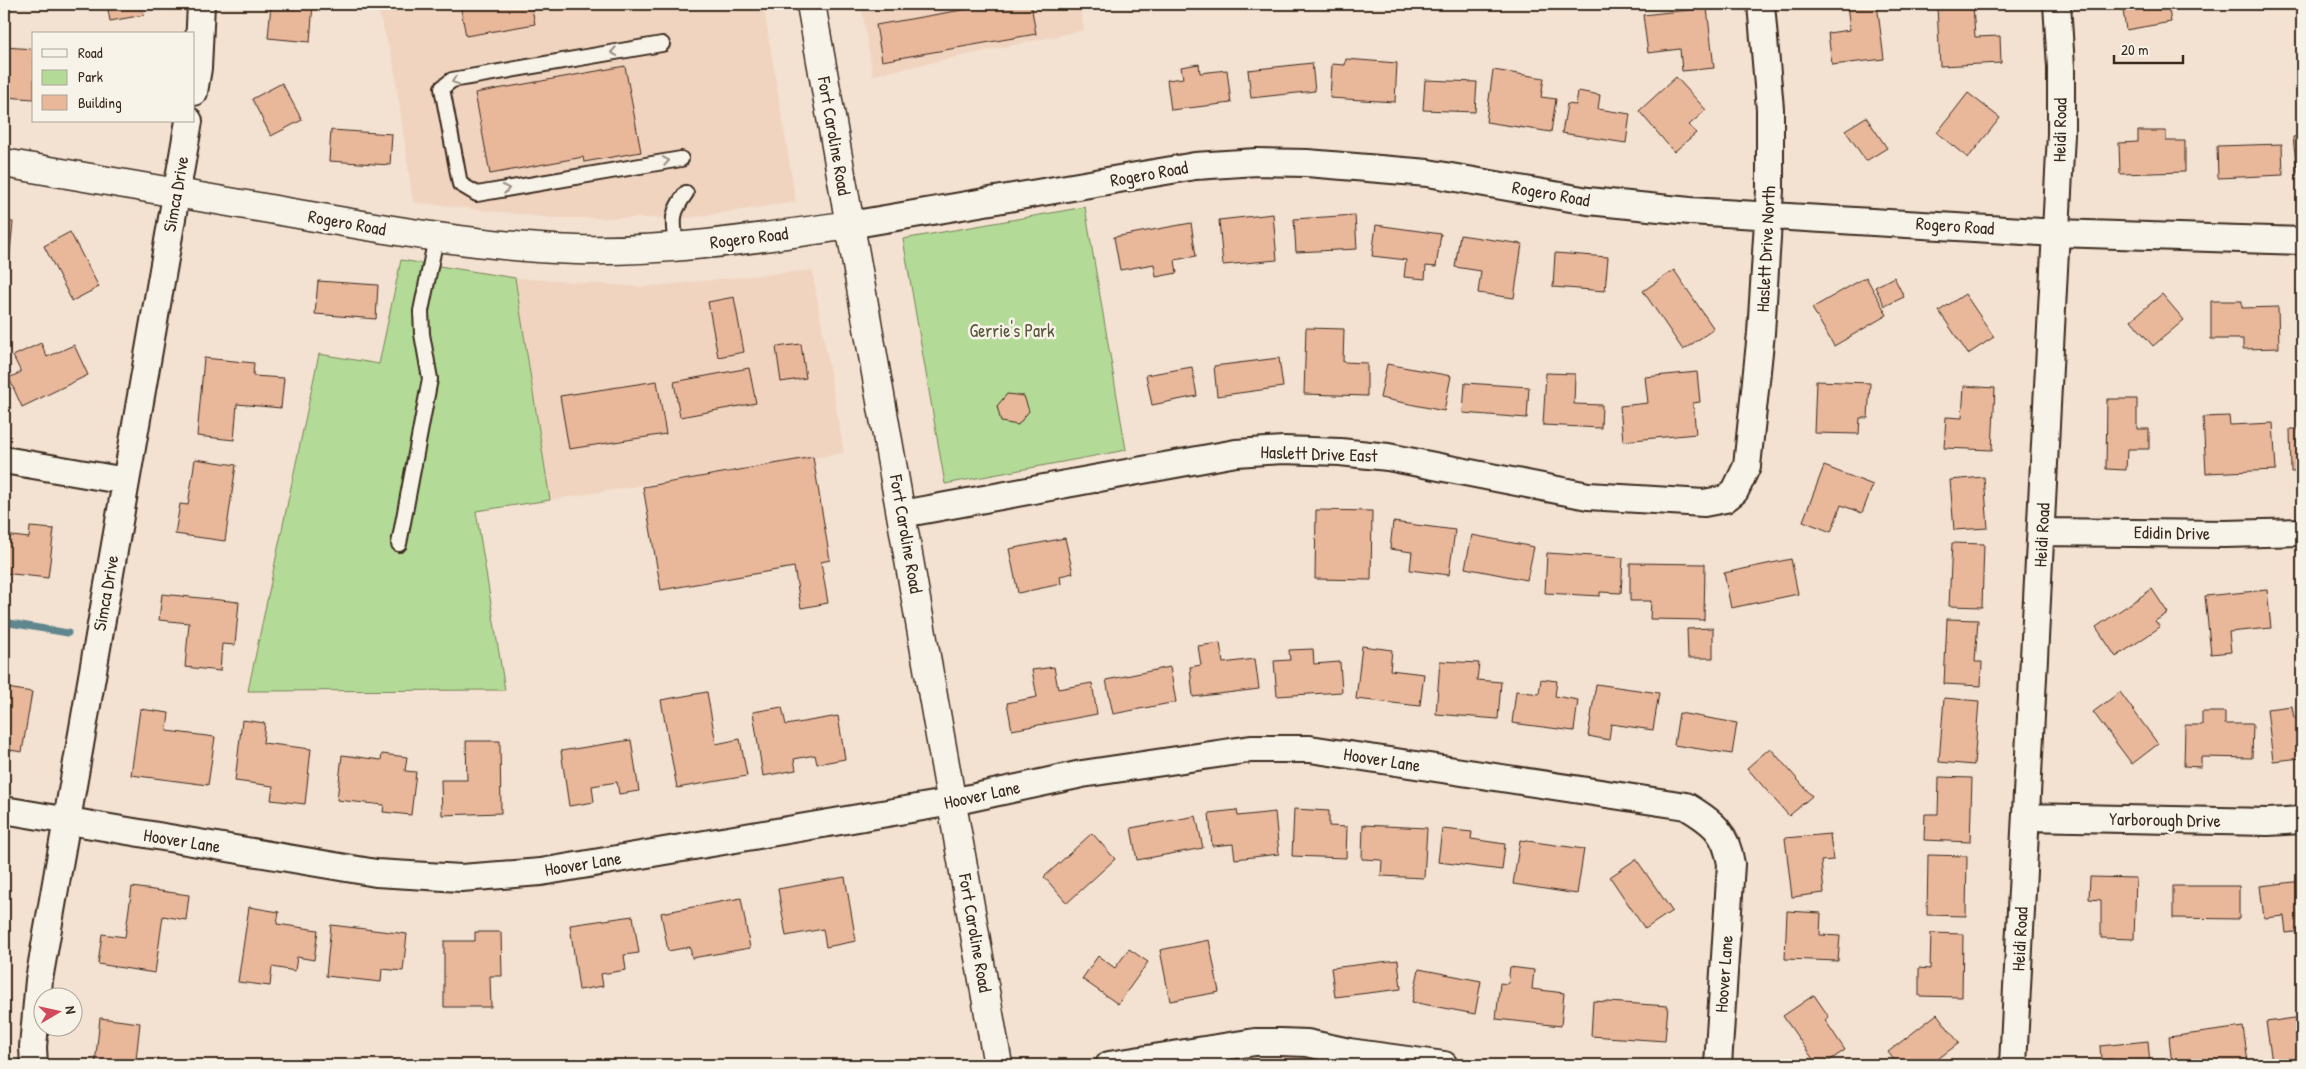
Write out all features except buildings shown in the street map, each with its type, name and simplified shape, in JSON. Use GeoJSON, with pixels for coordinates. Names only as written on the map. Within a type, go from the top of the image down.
{"type":"FeatureCollection","features":[{"type":"Feature","properties":{"kind":"street"},"geometry":{"type":"LineString","coordinates":[[195,86],[199,60],[201,4]]}},
{"type":"Feature","properties":{"kind":"street","name":"Fort Caroline Road"},"geometry":{"type":"LineString","coordinates":[[811,4],[998,1065]]}},
{"type":"Feature","properties":{"kind":"street","name":"Haslett Drive North"},"geometry":{"type":"LineString","coordinates":[[1735,491],[1747,466],[1761,334],[1768,215],[1770,109],[1762,4]]}},
{"type":"Feature","properties":{"kind":"street","name":"Heidi Road"},"geometry":{"type":"LineString","coordinates":[[2013,1065],[2057,233],[2061,134],[2061,67],[2057,4]]}},
{"type":"Feature","properties":{"kind":"street","name":"Simca Drive"},"geometry":{"type":"LineString","coordinates":[[34,1065],[33,1047],[39,980],[65,822],[189,122]]}},
{"type":"Feature","properties":{"kind":"street","name":"Rogero Road"},"geometry":{"type":"LineString","coordinates":[[4,164],[436,238],[518,247],[577,250],[716,243],[850,225],[1194,166],[1257,162],[1307,163],[1428,173],[1588,201],[1690,211],[2057,233],[2302,241]]}},
{"type":"Feature","properties":{"kind":"street","name":"Haslett Drive East"},"geometry":{"type":"LineString","coordinates":[[902,514],[1236,453],[1283,450],[1340,452],[1388,457],[1588,496],[1704,503],[1725,499],[1735,491]]}},
{"type":"Feature","properties":{"kind":"street"},"geometry":{"type":"LineString","coordinates":[[4,460],[126,481]]}},
{"type":"Feature","properties":{"kind":"street","name":"Edidin Drive"},"geometry":{"type":"LineString","coordinates":[[2042,532],[2225,534],[2302,532]]}},
{"type":"Feature","properties":{"kind":"street","name":"Hoover Lane"},"geometry":{"type":"LineString","coordinates":[[4,810],[65,822],[376,873],[461,878],[541,872],[952,802],[1082,774],[1251,749],[1288,748],[1320,751],[1686,806],[1716,827],[1728,850],[1731,864],[1718,1065]]}},
{"type":"Feature","properties":{"kind":"street","name":"Yarborough Drive"},"geometry":{"type":"LineString","coordinates":[[2027,817],[2268,822],[2302,820]]}},
{"type":"Feature","properties":{"kind":"street"},"geometry":{"type":"LineString","coordinates":[[1109,1065],[1255,1042],[1307,1043],[1349,1052],[1444,1065]]}},
{"type":"Feature","properties":{"kind":"lane"},"geometry":{"type":"LineString","coordinates":[[662,44],[452,80],[442,88],[460,184],[477,194],[681,158]]}},
{"type":"Feature","properties":{"kind":"lane"},"geometry":{"type":"LineString","coordinates":[[676,246],[673,220],[675,209],[686,193]]}},
{"type":"Feature","properties":{"kind":"lane"},"geometry":{"type":"LineString","coordinates":[[399,544],[430,379],[422,334],[421,311],[436,238]]}},
{"type":"Feature","properties":{"kind":"shaded area"},"geometry":{"type":"Polygon","coordinates":[[[376,4],[763,4],[796,202],[687,218],[553,218],[413,202],[393,60],[376,4]]]}},
{"type":"Feature","properties":{"kind":"shaded area"},"geometry":{"type":"Polygon","coordinates":[[[861,4],[1079,4],[1084,30],[873,75],[861,4]]]}},
{"type":"Feature","properties":{"kind":"shaded area"},"geometry":{"type":"Polygon","coordinates":[[[812,270],[844,453],[550,500],[515,278],[643,287],[812,270]]]}},
{"type":"Feature","properties":{"kind":"green space","name":"Gerrie's Park"},"geometry":{"type":"Polygon","coordinates":[[[1085,207],[1126,450],[945,484],[903,239],[1085,207]]]}},
{"type":"Feature","properties":{"kind":"green space"},"geometry":{"type":"Polygon","coordinates":[[[401,260],[515,278],[550,500],[476,511],[505,690],[248,691],[319,354],[379,364],[401,260]]]}},
{"type":"Feature","properties":{"kind":"waterway"},"geometry":{"type":"LineString","coordinates":[[4,622],[68,633]]}}]}
